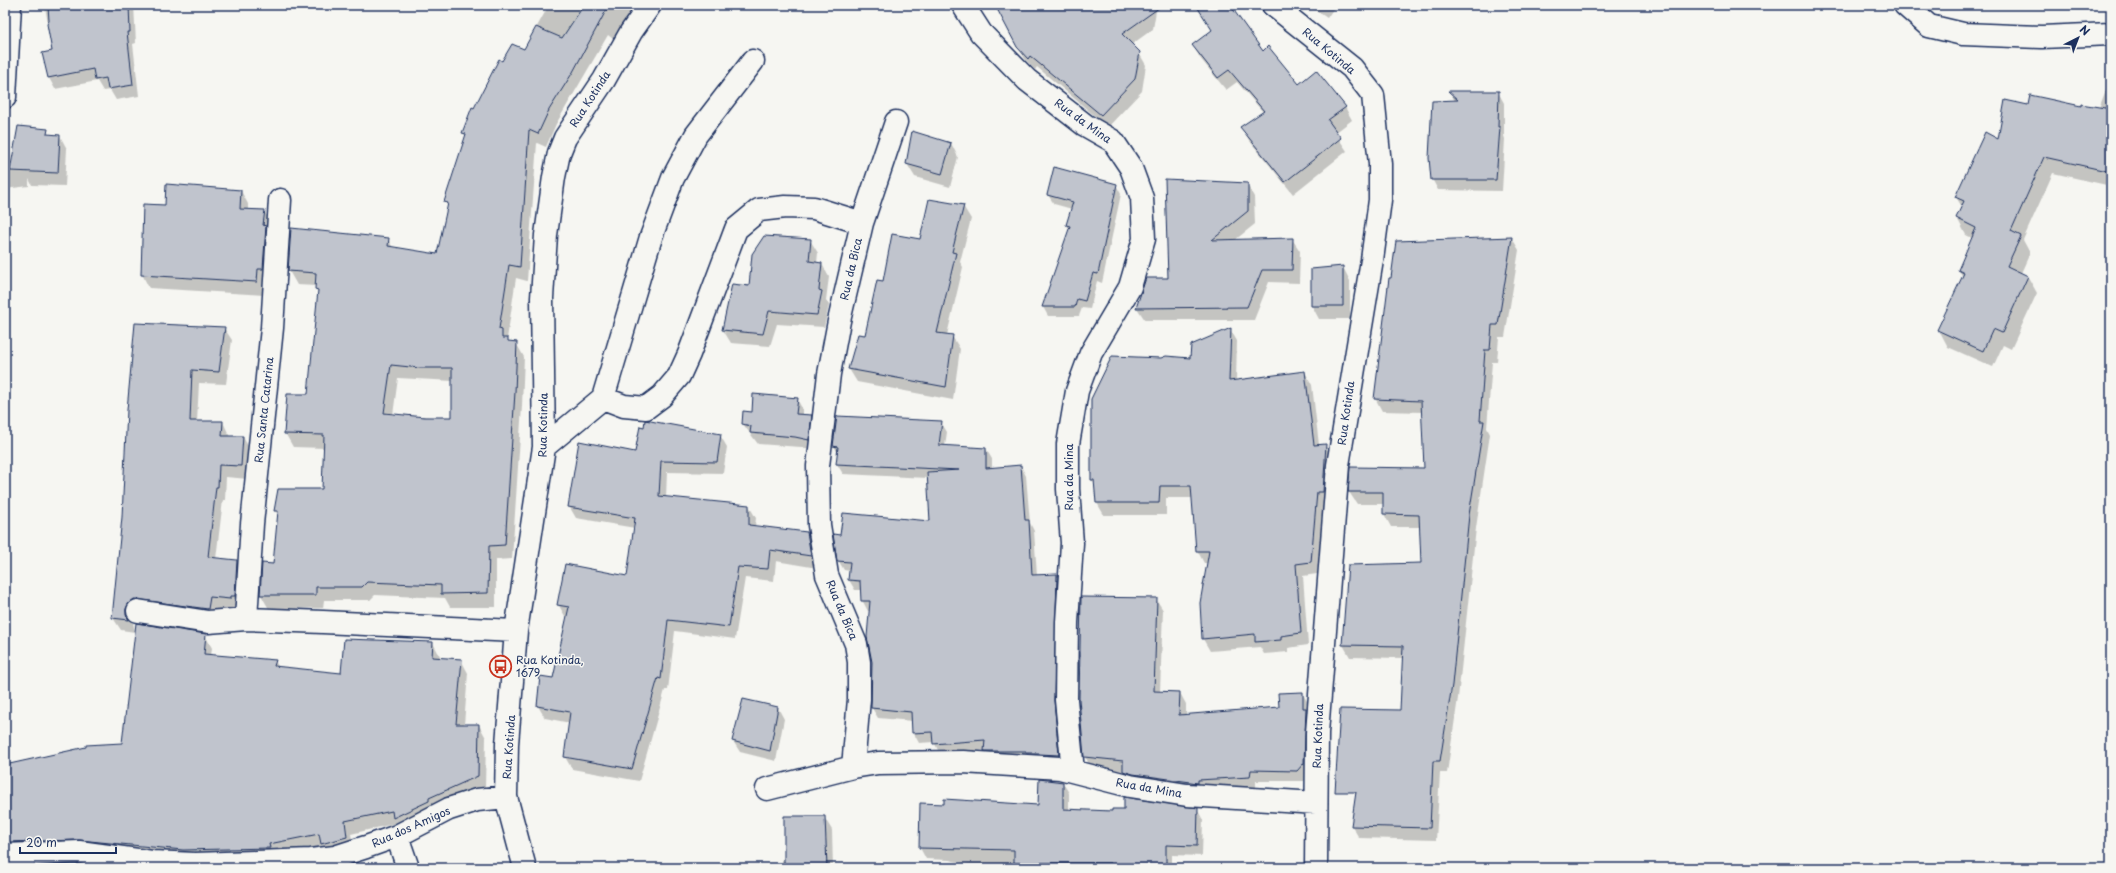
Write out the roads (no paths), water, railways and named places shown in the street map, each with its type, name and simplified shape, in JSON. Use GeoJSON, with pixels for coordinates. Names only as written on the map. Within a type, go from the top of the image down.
{"type":"FeatureCollection","features":[{"type":"Feature","properties":{"kind":"street"},"geometry":{"type":"LineString","coordinates":[[5,97],[10,5]]}},
{"type":"Feature","properties":{"kind":"street","name":"Rua Kotinda"},"geometry":{"type":"LineString","coordinates":[[525,868],[506,797],[507,744],[516,631],[544,447],[542,298],[546,235],[559,153],[565,138],[604,80],[630,32],[650,5]]}},
{"type":"Feature","properties":{"kind":"street","name":"Rua da Mina"},"geometry":{"type":"LineString","coordinates":[[963,5],[981,33],[1027,80],[1084,125],[1113,141],[1131,168],[1142,198],[1144,239],[1130,287],[1091,353],[1077,391],[1068,444],[1068,489],[1072,543],[1067,622],[1066,700],[1073,771],[1130,786],[1187,795],[1316,803]]}},
{"type":"Feature","properties":{"kind":"street","name":"Rua Kotinda"},"geometry":{"type":"LineString","coordinates":[[1273,5],[1352,68],[1373,96],[1380,164],[1380,200],[1375,238],[1338,465],[1318,725],[1316,868]]}},
{"type":"Feature","properties":{"kind":"street"},"geometry":{"type":"LineString","coordinates":[[1905,5],[1929,26],[1963,34],[2042,37],[2111,34]]}},
{"type":"Feature","properties":{"kind":"street"},"geometry":{"type":"LineString","coordinates":[[544,447],[603,398],[651,237],[673,178],[696,135],[753,60]]}},
{"type":"Feature","properties":{"kind":"street"},"geometry":{"type":"LineString","coordinates":[[862,223],[896,122]]}},
{"type":"Feature","properties":{"kind":"street","name":"Rua Santa Catarina"},"geometry":{"type":"LineString","coordinates":[[246,620],[252,524],[272,328],[280,200]]}},
{"type":"Feature","properties":{"kind":"street","name":"Rua da Bica"},"geometry":{"type":"LineString","coordinates":[[603,398],[624,406],[646,408],[662,396],[679,376],[689,354],[736,229],[758,210],[785,207],[814,208],[862,223],[839,321],[829,374],[818,466],[819,525],[827,575],[856,644],[859,662],[859,699],[853,767]]}},
{"type":"Feature","properties":{"kind":"street"},"geometry":{"type":"LineString","coordinates":[[138,611],[208,622],[246,620],[516,631]]}},
{"type":"Feature","properties":{"kind":"street"},"geometry":{"type":"LineString","coordinates":[[767,789],[853,767],[878,763],[963,762],[1060,768],[1073,771]]}},
{"type":"Feature","properties":{"kind":"street","name":"Rua dos Amigos"},"geometry":{"type":"LineString","coordinates":[[5,855],[79,852],[152,862],[195,864],[311,860],[335,857],[397,836],[449,809],[477,800],[506,797]]}},
{"type":"Feature","properties":{"kind":"street"},"geometry":{"type":"LineString","coordinates":[[397,836],[408,868]]}},
{"type":"Feature","properties":{"kind":"place","name":"Rua Kotinda, 1679"},"geometry":{"type":"Point","coordinates":[501,666]}}]}
